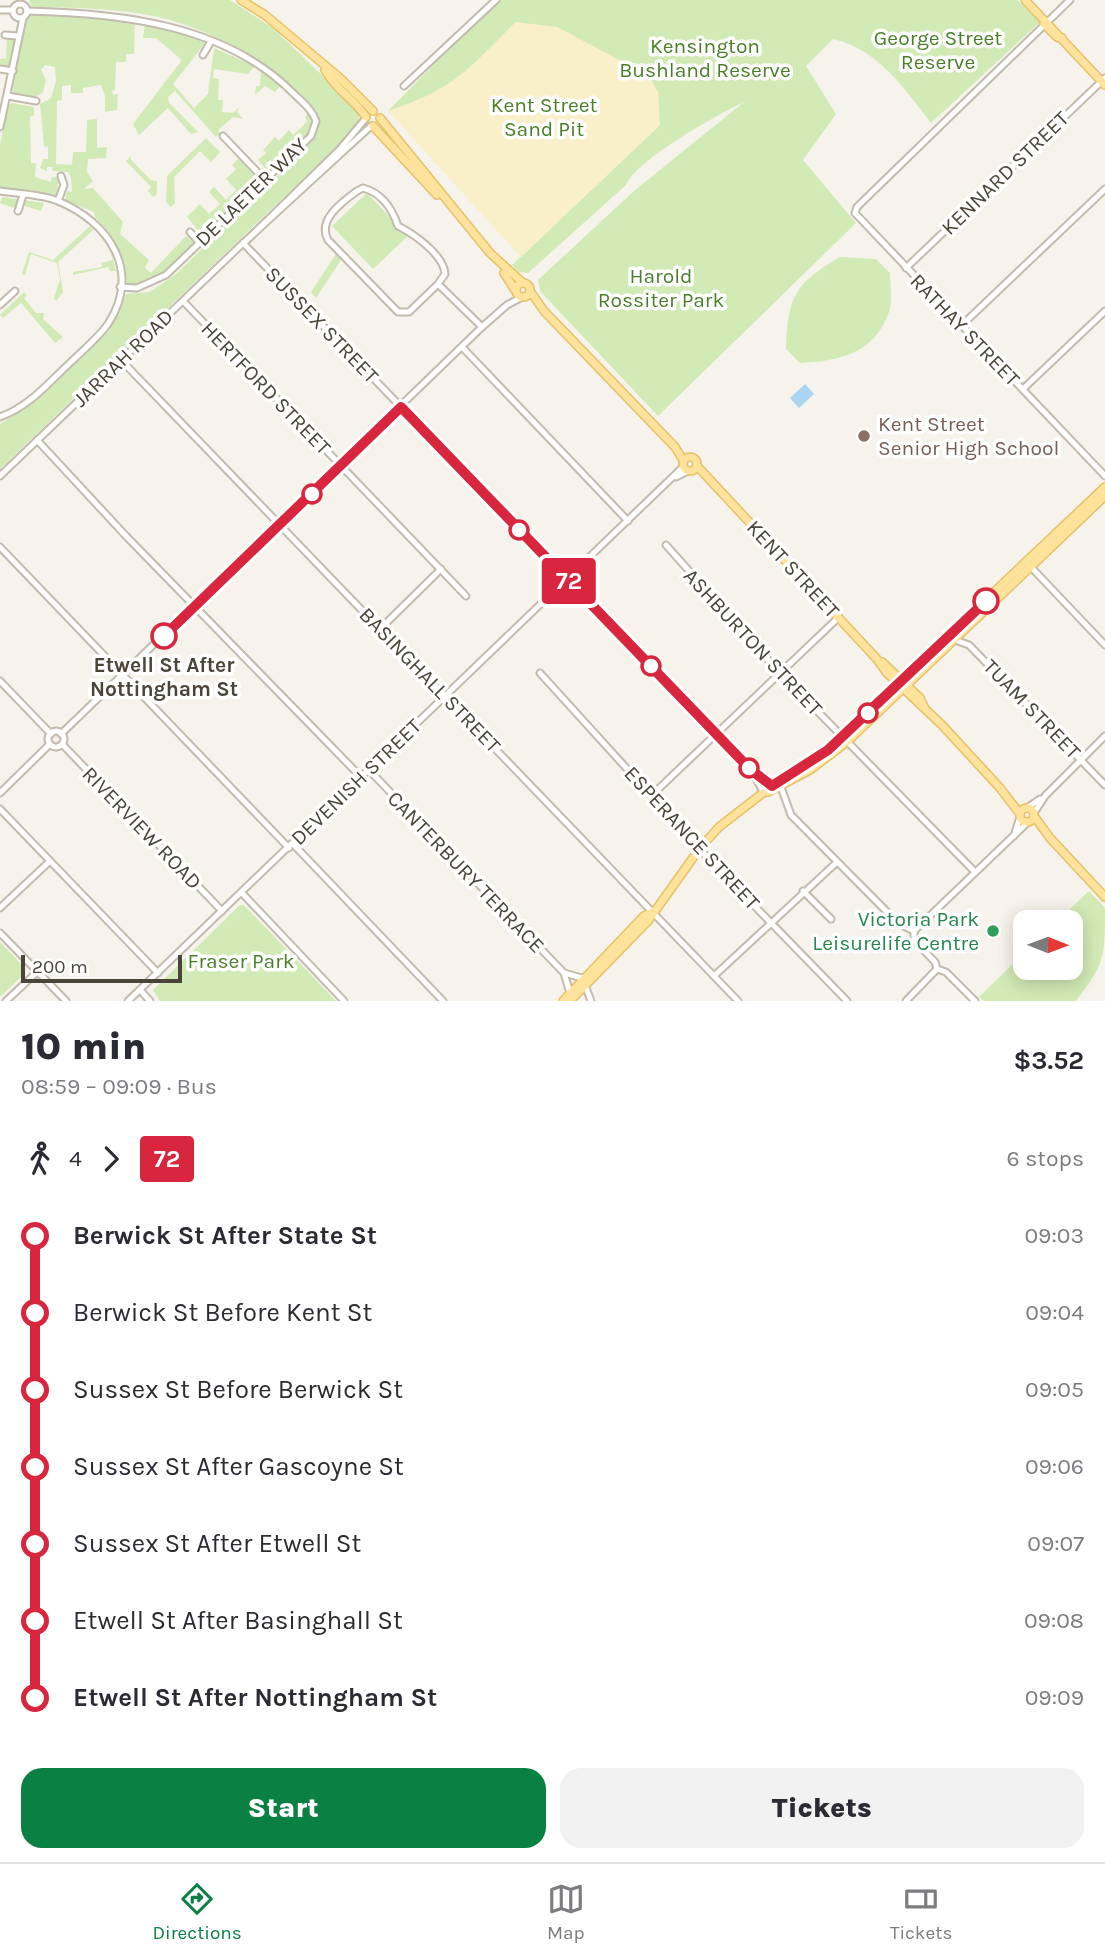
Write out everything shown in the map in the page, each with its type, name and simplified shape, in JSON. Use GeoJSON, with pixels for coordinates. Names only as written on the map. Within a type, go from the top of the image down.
{"type":"FeatureCollection","features":[{"type":"Feature","properties":{"kind":"main road"},"geometry":{"type":"LineString","coordinates":[[241,0],[265,15],[323,66],[380,118],[391,135],[424,171],[483,245],[505,270],[523,283],[515,290],[409,162],[372,126],[358,104],[330,79],[323,66]]}},
{"type":"Feature","properties":{"kind":"main road"},"geometry":{"type":"LineString","coordinates":[[1028,3],[1057,37],[1062,38],[1104,81]]}},
{"type":"Feature","properties":{"kind":"main road"},"geometry":{"type":"LineString","coordinates":[[366,118],[373,111]]}},
{"type":"Feature","properties":{"kind":"main road"},"geometry":{"type":"LineString","coordinates":[[372,126],[378,124],[380,118]]}},
{"type":"Feature","properties":{"kind":"main road","name":"KENT STREET"},"geometry":{"type":"LineString","coordinates":[[523,283],[528,285],[539,305],[689,465],[709,481],[1105,897]]}},
{"type":"Feature","properties":{"kind":"main road","name":"KENT STREET"},"geometry":{"type":"LineString","coordinates":[[515,290],[539,305]]}},
{"type":"Feature","properties":{"kind":"main road"},"geometry":{"type":"LineString","coordinates":[[523,297],[530,291]]}},
{"type":"Feature","properties":{"kind":"main road"},"geometry":{"type":"LineString","coordinates":[[903,685],[955,640],[1105,487]]}},
{"type":"Feature","properties":{"kind":"main road"},"geometry":{"type":"LineString","coordinates":[[764,793],[810,770],[847,739],[1029,565],[1103,501]]}},
{"type":"Feature","properties":{"kind":"main road"},"geometry":{"type":"LineString","coordinates":[[562,1001],[571,997],[644,916],[653,912],[700,848],[728,818],[772,786],[847,739]]}},
{"type":"Feature","properties":{"kind":"street"},"geometry":{"type":"LineString","coordinates":[[404,86],[496,0]]}},
{"type":"Feature","properties":{"kind":"street"},"geometry":{"type":"LineString","coordinates":[[1047,23],[1070,0]]}},
{"type":"Feature","properties":{"kind":"street"},"geometry":{"type":"LineString","coordinates":[[0,10],[18,4]]}},
{"type":"Feature","properties":{"kind":"street"},"geometry":{"type":"LineString","coordinates":[[18,4],[27,11],[20,17]]}},
{"type":"Feature","properties":{"kind":"street"},"geometry":{"type":"LineString","coordinates":[[0,127],[13,71],[20,17],[18,4]]}},
{"type":"Feature","properties":{"kind":"street","name":"DE LAETER WAY"},"geometry":{"type":"LineString","coordinates":[[27,11],[114,14],[175,28],[268,70],[314,115],[314,129],[310,136],[200,243],[158,280],[137,288],[120,287]]}},
{"type":"Feature","properties":{"kind":"street","name":"RATHAY STREET"},"geometry":{"type":"LineString","coordinates":[[1047,23],[857,207],[855,213],[1105,476]]}},
{"type":"Feature","properties":{"kind":"street"},"geometry":{"type":"LineString","coordinates":[[5,34],[18,34]]}},
{"type":"Feature","properties":{"kind":"street"},"geometry":{"type":"LineString","coordinates":[[203,55],[210,43]]}},
{"type":"Feature","properties":{"kind":"street"},"geometry":{"type":"LineString","coordinates":[[0,69],[13,71]]}},
{"type":"Feature","properties":{"kind":"street","name":"KENNARD STREET"},"geometry":{"type":"LineString","coordinates":[[906,268],[1104,81]]}},
{"type":"Feature","properties":{"kind":"street"},"geometry":{"type":"LineString","coordinates":[[8,96],[36,102]]}},
{"type":"Feature","properties":{"kind":"street","name":"JARRAH ROAD"},"geometry":{"type":"LineString","coordinates":[[0,476],[245,242],[340,149],[366,118]]}},
{"type":"Feature","properties":{"kind":"street","name":"JARRAH ROAD"},"geometry":{"type":"LineString","coordinates":[[245,242],[372,126]]}},
{"type":"Feature","properties":{"kind":"street"},"geometry":{"type":"LineString","coordinates":[[223,136],[265,180]]}},
{"type":"Feature","properties":{"kind":"street"},"geometry":{"type":"LineString","coordinates":[[58,201],[64,185],[61,176]]}},
{"type":"Feature","properties":{"kind":"street"},"geometry":{"type":"LineString","coordinates":[[363,188],[376,192],[392,209],[398,226],[415,235],[443,265],[445,274],[439,284],[411,311],[398,312],[328,240],[324,230],[326,222],[357,191],[363,188]]}},
{"type":"Feature","properties":{"kind":"street"},"geometry":{"type":"LineString","coordinates":[[962,325],[1105,189]]}},
{"type":"Feature","properties":{"kind":"street"},"geometry":{"type":"LineString","coordinates":[[0,191],[58,201],[91,218],[107,234],[121,274],[112,316],[98,336],[30,401],[0,417]]}},
{"type":"Feature","properties":{"kind":"street"},"geometry":{"type":"LineString","coordinates":[[18,211],[23,195]]}},
{"type":"Feature","properties":{"kind":"street"},"geometry":{"type":"LineString","coordinates":[[190,233],[200,243]]}},
{"type":"Feature","properties":{"kind":"street","name":"SUSSEX STREET"},"geometry":{"type":"LineString","coordinates":[[245,242],[717,735],[750,769],[772,786]]}},
{"type":"Feature","properties":{"kind":"street"},"geometry":{"type":"LineString","coordinates":[[439,284],[482,327]]}},
{"type":"Feature","properties":{"kind":"street"},"geometry":{"type":"LineString","coordinates":[[507,305],[515,290]]}},
{"type":"Feature","properties":{"kind":"street"},"geometry":{"type":"LineString","coordinates":[[0,305],[15,291]]}},
{"type":"Feature","properties":{"kind":"street"},"geometry":{"type":"LineString","coordinates":[[0,681],[51,734],[61,734],[482,327],[507,305],[523,297]]}},
{"type":"Feature","properties":{"kind":"street","name":"HERTFORD STREET"},"geometry":{"type":"LineString","coordinates":[[183,301],[466,596]]}},
{"type":"Feature","properties":{"kind":"street"},"geometry":{"type":"LineString","coordinates":[[1023,389],[1105,311]]}},
{"type":"Feature","properties":{"kind":"street"},"geometry":{"type":"LineString","coordinates":[[462,347],[628,520]]}},
{"type":"Feature","properties":{"kind":"street","name":"BASINGHALL STREET"},"geometry":{"type":"LineString","coordinates":[[121,360],[738,1001]]}},
{"type":"Feature","properties":{"kind":"street"},"geometry":{"type":"LineString","coordinates":[[37,440],[126,536],[362,777]]}},
{"type":"Feature","properties":{"kind":"street","name":"DEVENISH STREET"},"geometry":{"type":"LineString","coordinates":[[128,1001],[628,520],[689,465]]}},
{"type":"Feature","properties":{"kind":"street","name":"ASHBURTON STREET"},"geometry":{"type":"LineString","coordinates":[[666,545],[781,674],[975,872]]}},
{"type":"Feature","properties":{"kind":"street"},"geometry":{"type":"LineString","coordinates":[[0,547],[443,1001]]}},
{"type":"Feature","properties":{"kind":"street"},"geometry":{"type":"LineString","coordinates":[[1029,565],[1105,645]]}},
{"type":"Feature","properties":{"kind":"street"},"geometry":{"type":"LineString","coordinates":[[380,629],[441,569]]}},
{"type":"Feature","properties":{"kind":"street"},"geometry":{"type":"LineString","coordinates":[[652,795],[839,617]]}},
{"type":"Feature","properties":{"kind":"street","name":"TUAM STREET"},"geometry":{"type":"LineString","coordinates":[[955,640],[969,645],[1105,785]]}},
{"type":"Feature","properties":{"kind":"street","name":"ESPERANCE STREET"},"geometry":{"type":"LineString","coordinates":[[540,673],[700,848],[847,1001]]}},
{"type":"Feature","properties":{"kind":"street"},"geometry":{"type":"LineString","coordinates":[[0,793],[50,744],[51,734]]}},
{"type":"Feature","properties":{"kind":"street"},"geometry":{"type":"LineString","coordinates":[[50,744],[56,747],[62,744],[61,734]]}},
{"type":"Feature","properties":{"kind":"street"},"geometry":{"type":"LineString","coordinates":[[937,969],[935,962],[914,940],[914,931],[1012,838],[1027,815],[1105,737]]}},
{"type":"Feature","properties":{"kind":"street","name":"RIVERVIEW ROAD"},"geometry":{"type":"LineString","coordinates":[[62,744],[222,911]]}},
{"type":"Feature","properties":{"kind":"street","name":"SUSSEX STREET"},"geometry":{"type":"LineString","coordinates":[[750,769],[764,793]]}},
{"type":"Feature","properties":{"kind":"street","name":"CANTERBURY TERRACE"},"geometry":{"type":"LineString","coordinates":[[369,770],[564,973],[571,997]]}},
{"type":"Feature","properties":{"kind":"street"},"geometry":{"type":"LineString","coordinates":[[781,786],[791,815],[898,923],[914,931]]}},
{"type":"Feature","properties":{"kind":"street"},"geometry":{"type":"LineString","coordinates":[[0,809],[158,974]]}},
{"type":"Feature","properties":{"kind":"street"},"geometry":{"type":"LineString","coordinates":[[0,908],[50,861]]}},
{"type":"Feature","properties":{"kind":"street"},"geometry":{"type":"LineString","coordinates":[[713,975],[836,863]]}},
{"type":"Feature","properties":{"kind":"street"},"geometry":{"type":"LineString","coordinates":[[803,891],[831,919]]}},
{"type":"Feature","properties":{"kind":"street"},"geometry":{"type":"LineString","coordinates":[[242,893],[344,1001]]}},
{"type":"Feature","properties":{"kind":"street"},"geometry":{"type":"LineString","coordinates":[[0,933],[66,1001]]}},
{"type":"Feature","properties":{"kind":"street"},"geometry":{"type":"LineString","coordinates":[[906,1001],[937,969]]}},
{"type":"Feature","properties":{"kind":"street"},"geometry":{"type":"LineString","coordinates":[[937,969],[946,972],[975,1001]]}},
{"type":"Feature","properties":{"kind":"street"},"geometry":{"type":"LineString","coordinates":[[6,1001],[37,972]]}},
{"type":"Feature","properties":{"kind":"street"},"geometry":{"type":"LineString","coordinates":[[564,973],[584,981],[591,1001]]}},
{"type":"Feature","properties":{"kind":"street"},"geometry":{"type":"LineString","coordinates":[[140,990],[150,1001]]}},
{"type":"Feature","properties":{"kind":"street"},"geometry":{"type":"LineString","coordinates":[[571,997],[591,1001]]}},
{"type":"Feature","properties":{"kind":"green space"},"geometry":{"type":"Polygon","coordinates":[[[29,0],[230,0],[273,28],[354,106],[359,112],[359,125],[0,469],[0,424],[28,407],[109,331],[126,294],[150,292],[176,274],[312,142],[320,122],[314,107],[273,71],[241,50],[206,33],[154,16],[104,9],[37,7],[31,6],[29,0]]]}},
{"type":"Feature","properties":{"kind":"green space"},"geometry":{"type":"Polygon","coordinates":[[[498,0],[1017,0],[1040,22],[931,123],[889,72],[877,61],[849,44],[833,39],[806,66],[836,114],[803,160],[856,223],[658,416],[540,291],[538,280],[634,191],[744,102],[698,127],[645,163],[626,185],[528,273],[519,272],[512,265],[659,126],[516,22],[472,65],[445,86],[388,111],[498,0]]]}},
{"type":"Feature","properties":{"kind":"green space"},"geometry":{"type":"Polygon","coordinates":[[[33,13],[135,22],[134,54],[126,54],[126,62],[116,62],[115,90],[112,91],[113,95],[118,94],[117,110],[105,112],[105,96],[101,85],[83,88],[83,93],[71,93],[71,85],[62,86],[62,100],[57,101],[56,164],[72,165],[73,152],[86,152],[87,120],[97,119],[97,148],[107,147],[106,158],[88,159],[87,172],[93,181],[84,189],[93,188],[123,222],[120,234],[149,260],[145,268],[151,273],[186,236],[195,243],[165,272],[147,282],[128,284],[116,244],[94,212],[65,200],[67,191],[72,192],[68,172],[53,171],[52,167],[47,167],[47,171],[40,168],[43,159],[48,159],[48,147],[44,146],[40,104],[51,98],[56,81],[55,67],[45,65],[41,70],[46,80],[43,93],[27,97],[19,96],[13,91],[24,23],[33,13]]]}},
{"type":"Feature","properties":{"kind":"green space"},"geometry":{"type":"Polygon","coordinates":[[[145,23],[205,43],[173,84],[194,108],[208,94],[214,48],[255,66],[248,74],[214,69],[213,78],[219,79],[218,100],[223,100],[222,112],[233,113],[239,107],[237,112],[243,119],[233,117],[218,130],[220,134],[216,137],[175,91],[168,97],[169,103],[198,132],[191,134],[168,108],[139,135],[133,124],[182,60],[156,38],[143,38],[145,23]]]}},
{"type":"Feature","properties":{"kind":"green space"},"geometry":{"type":"Polygon","coordinates":[[[7,37],[15,39],[11,67],[0,65],[0,59],[6,58],[7,37]]]}},
{"type":"Feature","properties":{"kind":"green space"},"geometry":{"type":"Polygon","coordinates":[[[261,71],[280,86],[275,92],[265,86],[255,95],[256,86],[260,86],[261,71]]]}},
{"type":"Feature","properties":{"kind":"green space"},"geometry":{"type":"Polygon","coordinates":[[[12,103],[34,107],[34,115],[30,117],[31,163],[36,163],[35,177],[51,182],[52,177],[59,178],[56,197],[0,188],[0,145],[8,105],[12,103]]]}},
{"type":"Feature","properties":{"kind":"green space"},"geometry":{"type":"Polygon","coordinates":[[[309,113],[312,129],[266,175],[260,171],[264,167],[258,160],[266,153],[263,150],[275,137],[279,141],[289,130],[293,135],[307,122],[305,117],[309,113]]]}},
{"type":"Feature","properties":{"kind":"green space"},"geometry":{"type":"Polygon","coordinates":[[[206,138],[220,152],[211,162],[200,151],[174,177],[175,203],[171,207],[166,202],[167,176],[206,138]]]}},
{"type":"Feature","properties":{"kind":"green space"},"geometry":{"type":"Polygon","coordinates":[[[131,156],[131,160],[151,180],[157,181],[157,194],[153,197],[148,191],[151,187],[126,161],[131,156]]]}},
{"type":"Feature","properties":{"kind":"green space"},"geometry":{"type":"Polygon","coordinates":[[[239,158],[260,180],[202,235],[187,217],[200,204],[209,214],[220,204],[209,192],[214,187],[226,200],[236,190],[226,179],[236,169],[232,165],[239,158]]]}},
{"type":"Feature","properties":{"kind":"green space"},"geometry":{"type":"Polygon","coordinates":[[[367,193],[408,236],[373,269],[332,226],[367,193]]]}},
{"type":"Feature","properties":{"kind":"green space"},"geometry":{"type":"Polygon","coordinates":[[[2,197],[44,203],[41,211],[16,203],[14,208],[0,203],[2,197]]]}},
{"type":"Feature","properties":{"kind":"green space"},"geometry":{"type":"Polygon","coordinates":[[[90,226],[93,230],[58,262],[63,292],[56,301],[54,298],[60,280],[57,263],[31,254],[25,275],[22,274],[29,252],[53,260],[90,226]]]}},
{"type":"Feature","properties":{"kind":"green space"},"geometry":{"type":"Polygon","coordinates":[[[99,229],[108,240],[116,271],[110,271],[108,267],[73,275],[73,272],[102,267],[101,263],[113,260],[107,242],[96,231],[99,229]]]}},
{"type":"Feature","properties":{"kind":"green space"},"geometry":{"type":"Polygon","coordinates":[[[336,254],[341,260],[316,298],[311,292],[336,254]]]}},
{"type":"Feature","properties":{"kind":"green space"},"geometry":{"type":"Polygon","coordinates":[[[840,257],[876,259],[890,273],[889,312],[882,326],[865,346],[841,357],[800,363],[786,349],[792,304],[796,294],[812,275],[840,257]]]}},
{"type":"Feature","properties":{"kind":"green space"},"geometry":{"type":"Polygon","coordinates":[[[24,292],[27,295],[24,298],[36,313],[44,313],[43,319],[63,337],[55,343],[21,303],[3,318],[0,315],[24,292]]]}},
{"type":"Feature","properties":{"kind":"green space"},"geometry":{"type":"Polygon","coordinates":[[[1089,891],[1105,908],[1105,939],[1101,959],[1093,978],[1076,1001],[984,1001],[979,997],[1013,964],[1013,980],[1083,980],[1083,910],[1069,910],[1089,891]]]}},
{"type":"Feature","properties":{"kind":"green space","name":"Fraser Park"},"geometry":{"type":"Polygon","coordinates":[[[240,905],[244,905],[336,1001],[160,1001],[153,990],[240,905]]]}},
{"type":"Feature","properties":{"kind":"green space"},"geometry":{"type":"Polygon","coordinates":[[[0,942],[24,967],[24,974],[0,997],[0,942]]]}},
{"type":"Feature","properties":{"kind":"sand","name":"Kent Street Sand Pit"},"geometry":{"type":"Polygon","coordinates":[[[516,22],[557,27],[648,75],[658,92],[660,125],[521,257],[388,111],[445,86],[472,65],[516,22]]]}},
{"type":"Feature","properties":{"kind":"water"},"geometry":{"type":"Polygon","coordinates":[[[805,384],[814,394],[799,408],[790,398],[805,384]]]}},
{"type":"Feature","properties":{"kind":"bus line","name":"72"},"geometry":{"type":"LineString","coordinates":[[164,636],[401,407],[750,769],[772,786],[828,750],[986,601]]}},
{"type":"Feature","properties":{"kind":"place","name":"Kent Street Senior High School"},"geometry":{"type":"Point","coordinates":[864,436]}},
{"type":"Feature","properties":{"kind":"place","name":"Etwell St After Nottingham St"},"geometry":{"type":"Point","coordinates":[164,636]}},
{"type":"Feature","properties":{"kind":"place","name":"Victoria Park Leisurelife Centre"},"geometry":{"type":"Point","coordinates":[993,931]}},
{"type":"Feature","properties":{"kind":"park label","name":"George Street Reserve"},"geometry":{"type":"Point","coordinates":[938,50]}},
{"type":"Feature","properties":{"kind":"park label","name":"Kensington Bushland Reserve"},"geometry":{"type":"Point","coordinates":[705,58]}},
{"type":"Feature","properties":{"kind":"park label","name":"Harold Rossiter Park"},"geometry":{"type":"Point","coordinates":[661,288]}}]}
